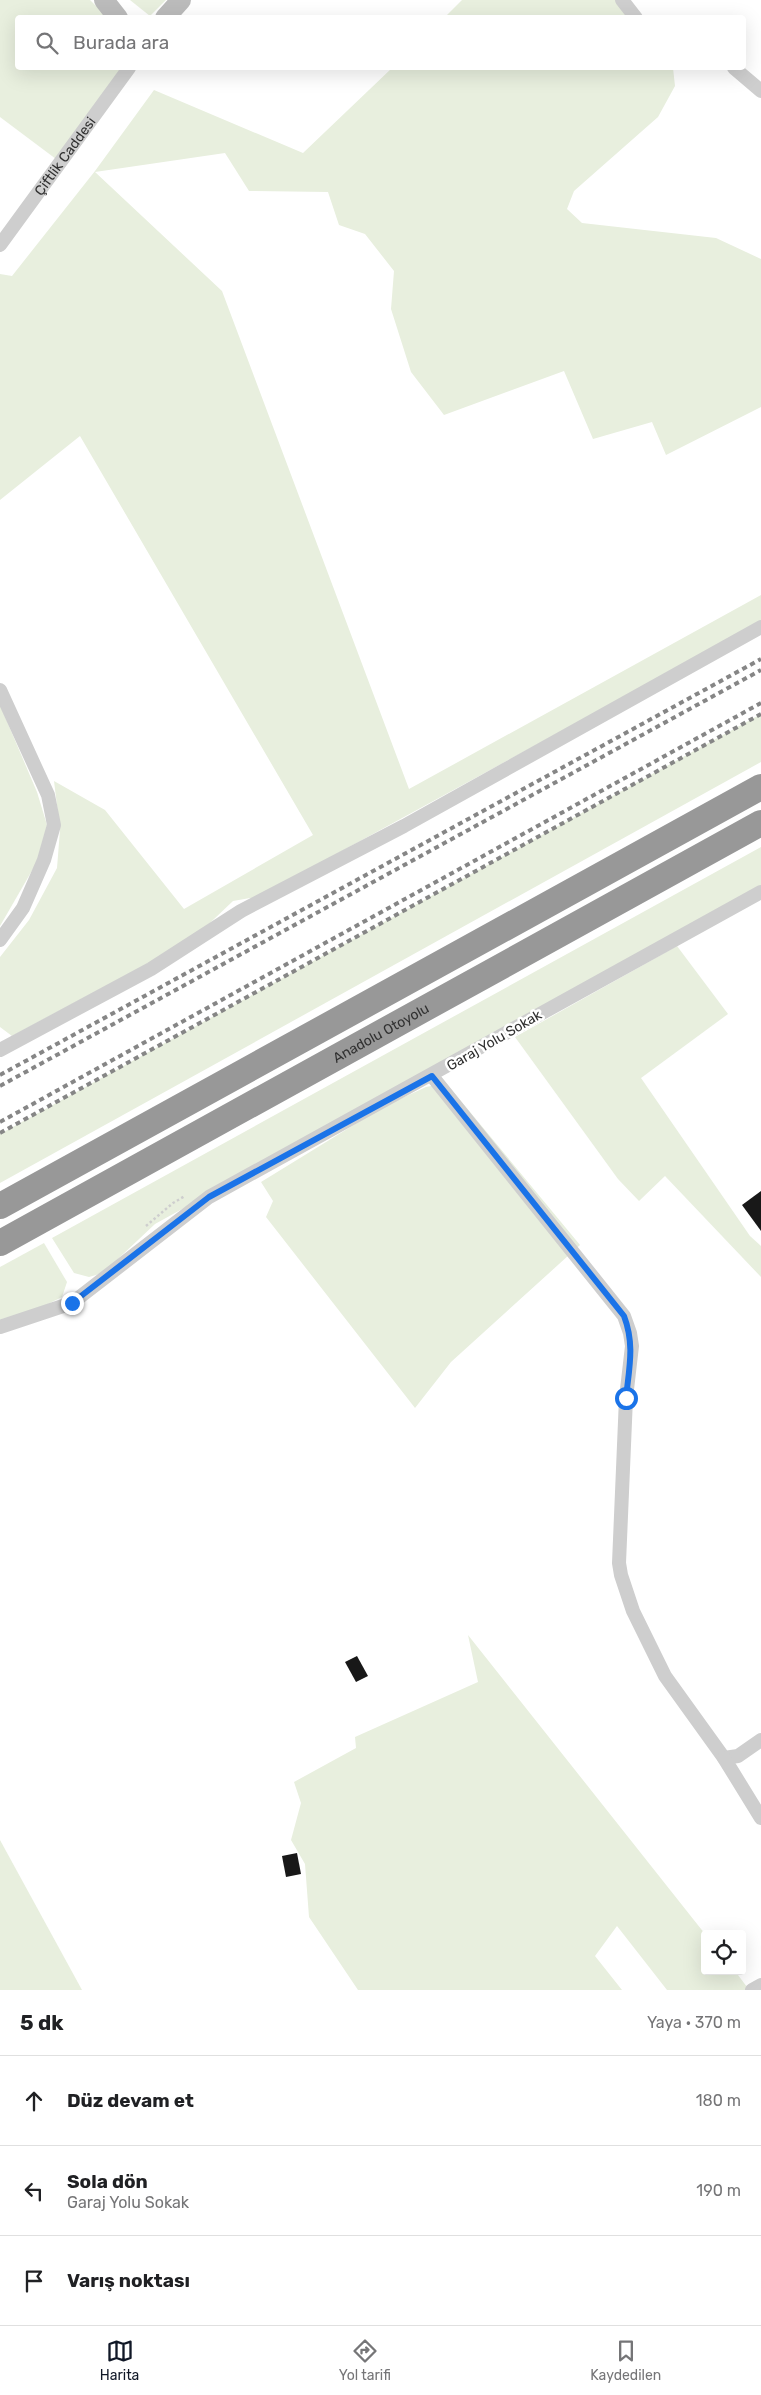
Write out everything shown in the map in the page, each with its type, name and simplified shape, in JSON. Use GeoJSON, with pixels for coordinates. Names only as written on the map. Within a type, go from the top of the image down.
{"type":"FeatureCollection","features":[{"type":"Feature","properties":{"kind":"highway"},"geometry":{"type":"LineString","coordinates":[[0,1206],[761,787]]}},
{"type":"Feature","properties":{"kind":"highway","name":"Anadolu Otoyolu"},"geometry":{"type":"LineString","coordinates":[[0,1243],[761,823]]}},
{"type":"Feature","properties":{"kind":"street"},"geometry":{"type":"LineString","coordinates":[[104,0],[116,15]]}},
{"type":"Feature","properties":{"kind":"street"},"geometry":{"type":"LineString","coordinates":[[168,15],[181,0]]}},
{"type":"Feature","properties":{"kind":"street"},"geometry":{"type":"LineString","coordinates":[[622,0],[634,15]]}},
{"type":"Feature","properties":{"kind":"street","name":"Çiftlik Caddesi"},"geometry":{"type":"LineString","coordinates":[[0,245],[128,70]]}},
{"type":"Feature","properties":{"kind":"street"},"geometry":{"type":"LineString","coordinates":[[736,70],[761,91]]}},
{"type":"Feature","properties":{"kind":"street"},"geometry":{"type":"LineString","coordinates":[[0,1050],[151,970],[240,911],[404,826],[761,627]]}},
{"type":"Feature","properties":{"kind":"street"},"geometry":{"type":"LineString","coordinates":[[0,690],[48,794],[54,825],[44,860],[23,908],[0,940]]}},
{"type":"Feature","properties":{"kind":"street","name":"Garaj Yolu Sokak"},"geometry":{"type":"LineString","coordinates":[[0,1327],[72,1303],[209,1197],[432,1076],[761,892]]}},
{"type":"Feature","properties":{"kind":"street"},"geometry":{"type":"LineString","coordinates":[[432,1076],[624,1316],[632,1346],[626,1398],[619,1563],[622,1575],[633,1611],[665,1676],[724,1758],[761,1818]]}},
{"type":"Feature","properties":{"kind":"street"},"geometry":{"type":"LineString","coordinates":[[724,1758],[738,1756],[761,1740]]}},
{"type":"Feature","properties":{"kind":"street"},"geometry":{"type":"LineString","coordinates":[[752,1990],[761,1985]]}},
{"type":"Feature","properties":{"kind":"green space"},"geometry":{"type":"Polygon","coordinates":[[[0,0],[90,0],[105,15],[15,15],[15,70],[121,70],[60,162],[0,117],[0,0]]]}},
{"type":"Feature","properties":{"kind":"green space"},"geometry":{"type":"Polygon","coordinates":[[[130,0],[166,0],[149,15],[130,0]]]}},
{"type":"Feature","properties":{"kind":"green space"},"geometry":{"type":"Polygon","coordinates":[[[462,0],[629,0],[640,15],[447,15],[462,0]]]}},
{"type":"Feature","properties":{"kind":"green space"},"geometry":{"type":"Polygon","coordinates":[[[390,70],[673,70],[675,86],[658,117],[574,191],[567,209],[582,223],[716,238],[761,259],[761,407],[666,455],[652,422],[593,439],[564,371],[444,415],[411,372],[391,309],[394,271],[365,234],[339,225],[328,192],[249,191],[225,153],[95,172],[222,291],[409,789],[761,595],[761,622],[329,858],[259,900],[250,898],[233,901],[192,940],[12,1036],[0,1027],[0,957],[29,920],[57,868],[60,830],[54,781],[105,810],[184,909],[313,835],[80,436],[0,500],[0,274],[12,276],[95,171],[154,90],[303,153],[390,70]]]}},
{"type":"Feature","properties":{"kind":"green space"},"geometry":{"type":"Polygon","coordinates":[[[0,705],[37,792],[47,825],[41,855],[0,926],[0,705]]]}},
{"type":"Feature","properties":{"kind":"green space"},"geometry":{"type":"Polygon","coordinates":[[[761,714],[761,762],[0,1183],[0,1134],[761,714]]]}},
{"type":"Feature","properties":{"kind":"green space"},"geometry":{"type":"Polygon","coordinates":[[[761,847],[761,889],[155,1224],[103,1273],[89,1277],[74,1273],[52,1238],[761,847]]]}},
{"type":"Feature","properties":{"kind":"green space"},"geometry":{"type":"Polygon","coordinates":[[[677,946],[728,1014],[641,1078],[750,1236],[761,1246],[761,1277],[665,1176],[639,1201],[618,1179],[515,1037],[677,946]]]}},
{"type":"Feature","properties":{"kind":"green space"},"geometry":{"type":"Polygon","coordinates":[[[446,1083],[580,1245],[451,1362],[415,1408],[266,1217],[273,1201],[261,1182],[383,1107],[426,1087],[446,1083]]]}},
{"type":"Feature","properties":{"kind":"green space"},"geometry":{"type":"Polygon","coordinates":[[[44,1243],[67,1282],[62,1297],[44,1306],[0,1320],[0,1267],[44,1243]]]}},
{"type":"Feature","properties":{"kind":"green space"},"geometry":{"type":"Polygon","coordinates":[[[468,1635],[702,1930],[701,1975],[738,1975],[747,1987],[746,1990],[667,1990],[617,1926],[595,1956],[622,1990],[358,1990],[309,1917],[305,1864],[291,1840],[301,1803],[294,1782],[356,1748],[355,1737],[478,1682],[468,1635]]]}},
{"type":"Feature","properties":{"kind":"green space"},"geometry":{"type":"Polygon","coordinates":[[[0,1840],[82,1990],[0,1990],[0,1840]]]}},
{"type":"Feature","properties":{"kind":"building"},"geometry":{"type":"Polygon","coordinates":[[[761,1191],[761,1231],[742,1205],[761,1191]]]}},
{"type":"Feature","properties":{"kind":"building"},"geometry":{"type":"Polygon","coordinates":[[[357,1656],[368,1676],[356,1682],[345,1662],[357,1656]]]}},
{"type":"Feature","properties":{"kind":"building"},"geometry":{"type":"Polygon","coordinates":[[[297,1853],[301,1874],[286,1877],[282,1856],[297,1853]]]}},
{"type":"Feature","properties":{"kind":"railway"},"geometry":{"type":"LineString","coordinates":[[0,1075],[761,659]]}},
{"type":"Feature","properties":{"kind":"railway"},"geometry":{"type":"LineString","coordinates":[[0,1086],[761,670]]}},
{"type":"Feature","properties":{"kind":"railway"},"geometry":{"type":"LineString","coordinates":[[0,1122],[761,703]]}},
{"type":"Feature","properties":{"kind":"railway"},"geometry":{"type":"LineString","coordinates":[[0,1133],[761,714]]}},
{"type":"Feature","properties":{"kind":"route"},"geometry":{"type":"LineString","coordinates":[[72,1303],[209,1197],[432,1076],[624,1316],[632,1346],[626,1398]]}}]}
